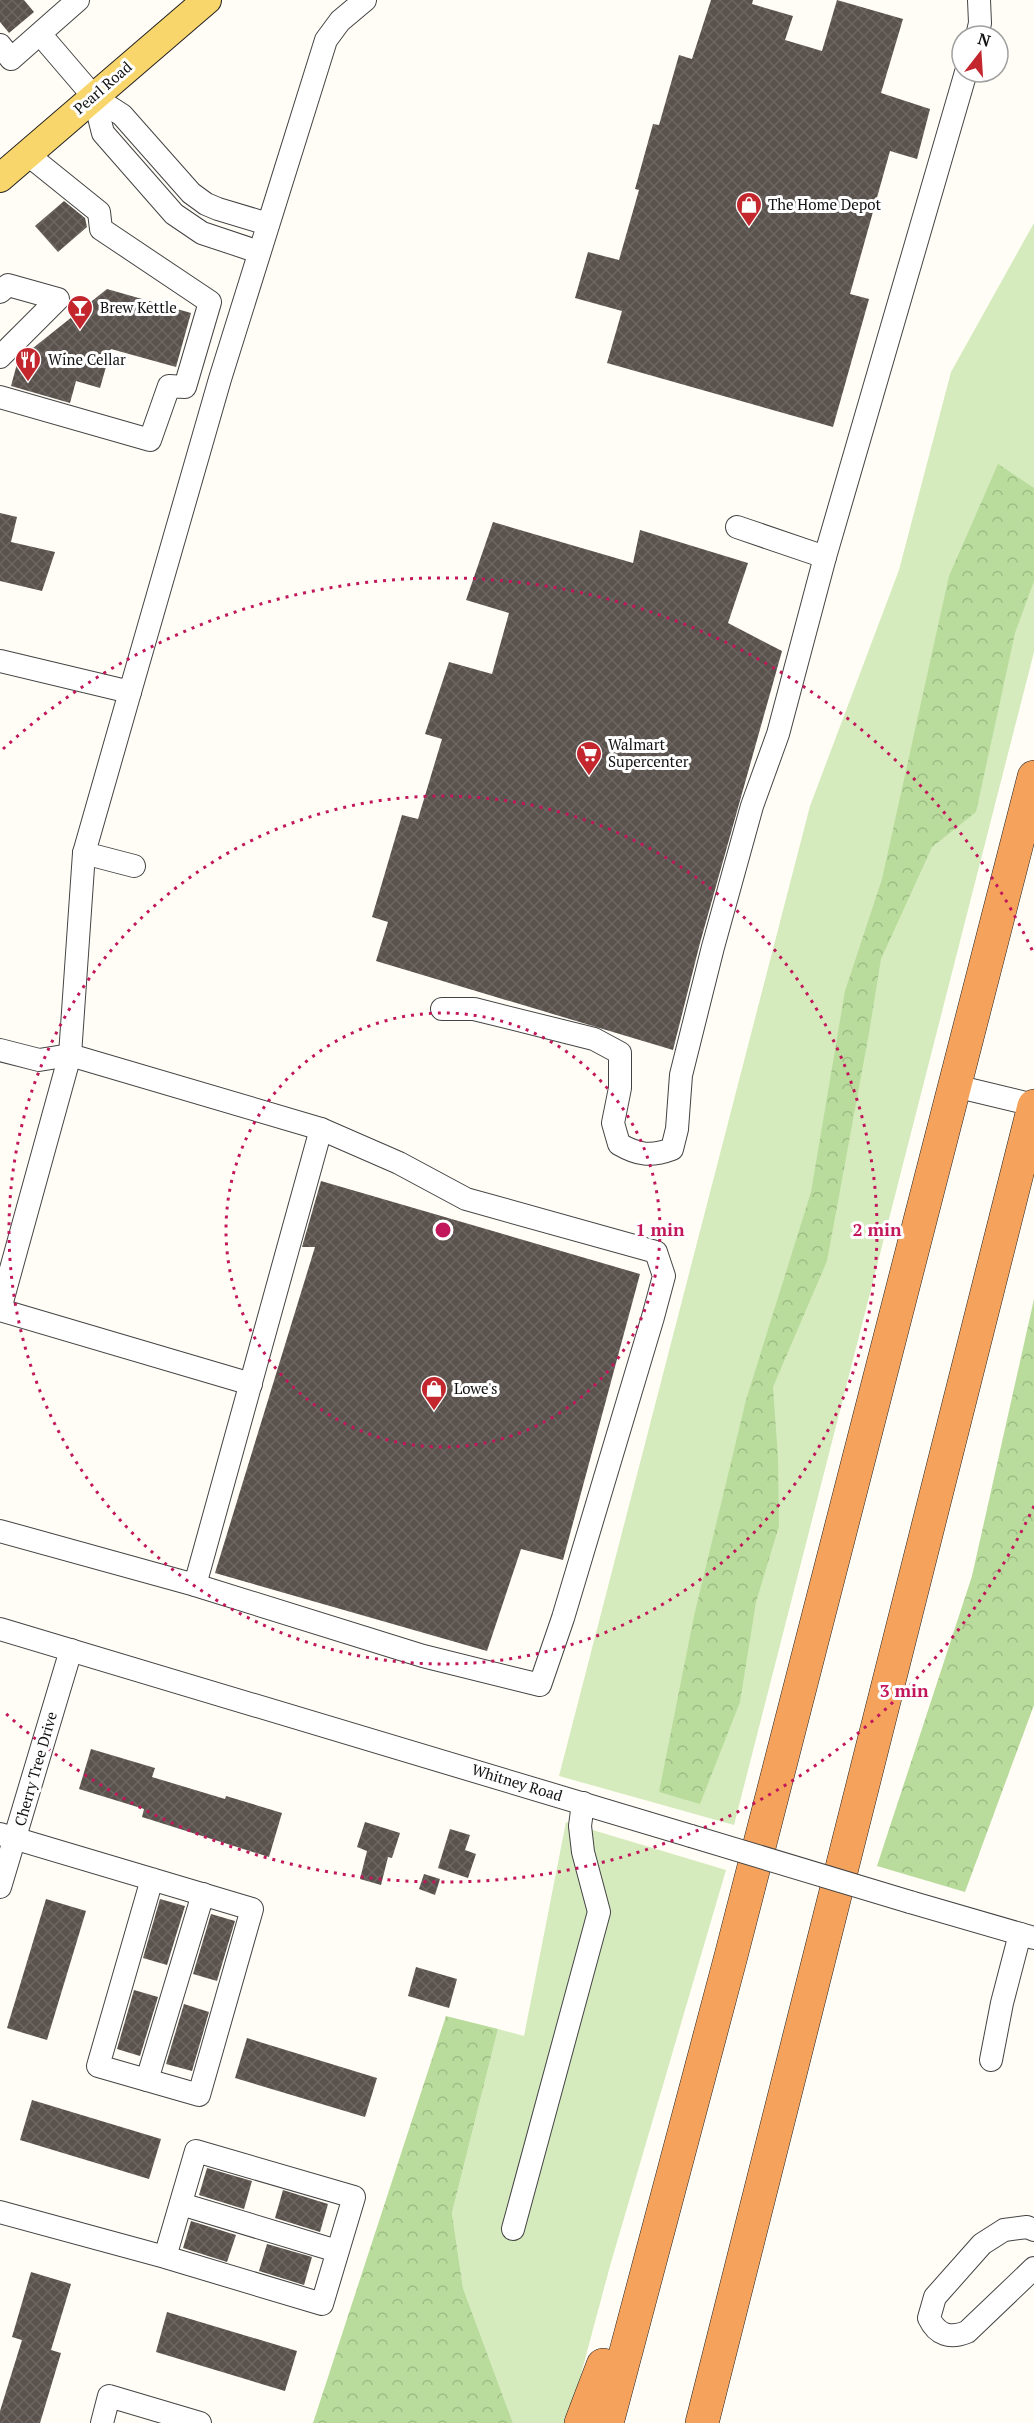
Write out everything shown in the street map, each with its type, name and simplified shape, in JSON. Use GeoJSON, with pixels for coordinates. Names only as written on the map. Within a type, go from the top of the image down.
{"type":"FeatureCollection","features":[{"type":"Feature","properties":{"kind":"highway"},"geometry":{"type":"LineString","coordinates":[[607,2423],[731,1956],[1034,777]]}},
{"type":"Feature","properties":{"kind":"highway"},"geometry":{"type":"LineString","coordinates":[[702,2423],[1034,1106]]}},
{"type":"Feature","properties":{"kind":"highway"},"geometry":{"type":"LineString","coordinates":[[581,2423],[620,2326],[644,2279]]}},
{"type":"Feature","properties":{"kind":"main road","name":"Pearl Road"},"geometry":{"type":"LineString","coordinates":[[0,178],[207,0]]}},
{"type":"Feature","properties":{"kind":"street"},"geometry":{"type":"LineString","coordinates":[[250,1384],[0,1310],[7,1254],[69,1055],[84,854],[220,379],[326,40],[340,21],[365,0]]}},
{"type":"Feature","properties":{"kind":"street"},"geometry":{"type":"LineString","coordinates":[[979,0],[980,24]]}},
{"type":"Feature","properties":{"kind":"street"},"geometry":{"type":"LineString","coordinates":[[0,45],[12,59],[72,2]]}},
{"type":"Feature","properties":{"kind":"street"},"geometry":{"type":"LineString","coordinates":[[40,34],[94,97],[122,115],[191,193],[206,204],[218,209],[268,224]]}},
{"type":"Feature","properties":{"kind":"street"},"geometry":{"type":"LineString","coordinates":[[442,1009],[474,1009],[594,1039],[620,1053],[620,1088],[613,1124],[619,1144],[635,1154],[656,1155],[672,1149],[677,1129],[681,1075],[713,947],[752,806],[778,734],[825,557],[963,84]]}},
{"type":"Feature","properties":{"kind":"street"},"geometry":{"type":"LineString","coordinates":[[94,97],[103,133],[174,214],[202,233],[259,252]]}},
{"type":"Feature","properties":{"kind":"street"},"geometry":{"type":"LineString","coordinates":[[0,397],[150,440],[169,386],[185,387],[210,302],[101,229],[99,212],[27,154]]}},
{"type":"Feature","properties":{"kind":"street"},"geometry":{"type":"LineString","coordinates":[[0,292],[8,285],[58,298],[0,357]]}},
{"type":"Feature","properties":{"kind":"street"},"geometry":{"type":"LineString","coordinates":[[737,527],[825,557]]}},
{"type":"Feature","properties":{"kind":"street"},"geometry":{"type":"LineString","coordinates":[[0,661],[130,692]]}},
{"type":"Feature","properties":{"kind":"street"},"geometry":{"type":"LineString","coordinates":[[84,854],[134,866]]}},
{"type":"Feature","properties":{"kind":"street"},"geometry":{"type":"LineString","coordinates":[[0,1050],[39,1060],[69,1055],[321,1129],[399,1163],[466,1199],[656,1252],[663,1276],[638,1370],[563,1618],[540,1685],[423,1656],[195,1585],[0,1531]]}},
{"type":"Feature","properties":{"kind":"street"},"geometry":{"type":"LineString","coordinates":[[955,1086],[1034,1106]]}},
{"type":"Feature","properties":{"kind":"street"},"geometry":{"type":"LineString","coordinates":[[195,1585],[321,1129]]}},
{"type":"Feature","properties":{"kind":"street","name":"Whitney Road"},"geometry":{"type":"LineString","coordinates":[[0,1629],[1027,1936]]}},
{"type":"Feature","properties":{"kind":"street","name":"Cherry Tree Drive"},"geometry":{"type":"LineString","coordinates":[[0,1887],[8,1836],[71,1650]]}},
{"type":"Feature","properties":{"kind":"street"},"geometry":{"type":"LineString","coordinates":[[513,2229],[599,1912],[583,1852],[580,1826],[583,1803]]}},
{"type":"Feature","properties":{"kind":"street"},"geometry":{"type":"LineString","coordinates":[[8,1836],[203,1894],[252,1909],[199,2095],[98,2066],[152,1879]]}},
{"type":"Feature","properties":{"kind":"street"},"geometry":{"type":"LineString","coordinates":[[147,2080],[203,1894]]}},
{"type":"Feature","properties":{"kind":"street"},"geometry":{"type":"LineString","coordinates":[[991,2060],[1002,2003],[1027,1936]]}},
{"type":"Feature","properties":{"kind":"street"},"geometry":{"type":"LineString","coordinates":[[0,2212],[165,2257],[321,2304],[354,2197],[196,2151],[165,2257]]}},
{"type":"Feature","properties":{"kind":"street"},"geometry":{"type":"LineString","coordinates":[[181,2204],[337,2251]]}},
{"type":"Feature","properties":{"kind":"street"},"geometry":{"type":"LineString","coordinates":[[1034,2230],[1027,2228],[1004,2230],[982,2244],[935,2296],[929,2318],[934,2329],[944,2335],[956,2336],[967,2332],[1034,2268]]}},
{"type":"Feature","properties":{"kind":"street"},"geometry":{"type":"LineString","coordinates":[[102,2423],[110,2396],[200,2423]]}},
{"type":"Feature","properties":{"kind":"green space"},"geometry":{"type":"Polygon","coordinates":[[[1034,223],[1034,652],[734,1825],[559,1776],[810,806],[899,570],[951,372],[1034,223]]]}},
{"type":"Feature","properties":{"kind":"green space"},"geometry":{"type":"Polygon","coordinates":[[[998,464],[1034,488],[1034,581],[1015,633],[976,812],[932,847],[881,959],[827,1261],[773,1387],[778,1458],[779,1526],[756,1602],[740,1702],[700,1804],[659,1792],[694,1616],[746,1400],[811,1192],[845,991],[882,879],[949,576],[998,464]]]}},
{"type":"Feature","properties":{"kind":"green space"},"geometry":{"type":"Polygon","coordinates":[[[1034,1299],[1034,1705],[965,1892],[877,1866],[972,1576],[1034,1299]]]}},
{"type":"Feature","properties":{"kind":"green space"},"geometry":{"type":"Polygon","coordinates":[[[566,1822],[726,1870],[610,2266],[577,2389],[564,2423],[513,2423],[463,2288],[452,2213],[498,2029],[524,2036],[566,1822]]]}},
{"type":"Feature","properties":{"kind":"green space"},"geometry":{"type":"Polygon","coordinates":[[[446,2016],[498,2029],[452,2213],[463,2288],[513,2423],[313,2423],[446,2016]]]}},
{"type":"Feature","properties":{"kind":"building"},"geometry":{"type":"Polygon","coordinates":[[[0,0],[24,0],[34,12],[9,33],[0,22],[0,0]]]}},
{"type":"Feature","properties":{"kind":"building","name":"The Home Depot"},"geometry":{"type":"Polygon","coordinates":[[[711,0],[753,0],[752,4],[793,16],[785,40],[822,51],[837,0],[903,19],[881,93],[930,109],[917,159],[890,151],[850,294],[869,299],[833,427],[607,363],[622,311],[575,298],[588,252],[619,260],[639,190],[635,189],[653,124],[659,125],[679,55],[692,59],[711,0]]]}},
{"type":"Feature","properties":{"kind":"building"},"geometry":{"type":"Polygon","coordinates":[[[64,201],[85,218],[87,227],[58,252],[35,226],[64,201]]]}},
{"type":"Feature","properties":{"kind":"building"},"geometry":{"type":"Polygon","coordinates":[[[107,289],[191,313],[176,367],[111,349],[100,388],[76,381],[70,403],[11,386],[18,360],[107,289]]]}},
{"type":"Feature","properties":{"kind":"building"},"geometry":{"type":"Polygon","coordinates":[[[0,513],[17,517],[11,542],[55,552],[42,591],[0,581],[0,513]]]}},
{"type":"Feature","properties":{"kind":"building","name":"Walmart Supercenter"},"geometry":{"type":"Polygon","coordinates":[[[493,522],[633,563],[640,530],[748,563],[728,623],[782,651],[700,943],[673,1050],[376,961],[388,922],[372,917],[402,815],[418,819],[442,739],[425,734],[449,662],[492,674],[509,613],[466,600],[493,522]]]}},
{"type":"Feature","properties":{"kind":"building","name":"Lowe's"},"geometry":{"type":"Polygon","coordinates":[[[321,1181],[640,1274],[563,1560],[521,1549],[487,1651],[215,1573],[315,1247],[302,1247],[321,1181]]]}},
{"type":"Feature","properties":{"kind":"building"},"geometry":{"type":"Polygon","coordinates":[[[91,1749],[155,1768],[152,1777],[282,1813],[269,1857],[142,1817],[144,1809],[79,1789],[91,1749]]]}},
{"type":"Feature","properties":{"kind":"building"},"geometry":{"type":"Polygon","coordinates":[[[365,1822],[400,1833],[392,1858],[388,1857],[381,1885],[360,1879],[367,1851],[357,1847],[365,1822]]]}},
{"type":"Feature","properties":{"kind":"building"},"geometry":{"type":"Polygon","coordinates":[[[450,1829],[470,1835],[465,1850],[476,1854],[468,1878],[438,1868],[450,1829]]]}},
{"type":"Feature","properties":{"kind":"building"},"geometry":{"type":"Polygon","coordinates":[[[424,1874],[440,1879],[435,1895],[419,1889],[424,1874]]]}},
{"type":"Feature","properties":{"kind":"building"},"geometry":{"type":"Polygon","coordinates":[[[46,1899],[86,1911],[47,2040],[7,2028],[46,1899]]]}},
{"type":"Feature","properties":{"kind":"building"},"geometry":{"type":"Polygon","coordinates":[[[160,1899],[185,1906],[167,1965],[143,1958],[160,1899]]]}},
{"type":"Feature","properties":{"kind":"building"},"geometry":{"type":"Polygon","coordinates":[[[211,1914],[235,1921],[217,1981],[193,1974],[211,1914]]]}},
{"type":"Feature","properties":{"kind":"building"},"geometry":{"type":"Polygon","coordinates":[[[416,1967],[457,1979],[449,2008],[408,1996],[416,1967]]]}},
{"type":"Feature","properties":{"kind":"building"},"geometry":{"type":"Polygon","coordinates":[[[134,1990],[158,1997],[140,2056],[117,2049],[134,1990]]]}},
{"type":"Feature","properties":{"kind":"building"},"geometry":{"type":"Polygon","coordinates":[[[184,2004],[209,2012],[192,2071],[166,2064],[184,2004]]]}},
{"type":"Feature","properties":{"kind":"building"},"geometry":{"type":"Polygon","coordinates":[[[247,2038],[377,2078],[365,2117],[235,2078],[247,2038]]]}},
{"type":"Feature","properties":{"kind":"building"},"geometry":{"type":"Polygon","coordinates":[[[32,2100],[161,2139],[149,2179],[20,2140],[32,2100]]]}},
{"type":"Feature","properties":{"kind":"building"},"geometry":{"type":"Polygon","coordinates":[[[207,2168],[252,2181],[244,2209],[199,2195],[207,2168]]]}},
{"type":"Feature","properties":{"kind":"building"},"geometry":{"type":"Polygon","coordinates":[[[283,2190],[328,2204],[320,2232],[275,2218],[283,2190]]]}},
{"type":"Feature","properties":{"kind":"building"},"geometry":{"type":"Polygon","coordinates":[[[191,2221],[236,2235],[227,2262],[183,2248],[191,2221]]]}},
{"type":"Feature","properties":{"kind":"building"},"geometry":{"type":"Polygon","coordinates":[[[267,2244],[312,2257],[304,2285],[259,2271],[267,2244]]]}},
{"type":"Feature","properties":{"kind":"building"},"geometry":{"type":"Polygon","coordinates":[[[31,2272],[71,2284],[51,2350],[61,2353],[40,2423],[0,2423],[0,2411],[22,2340],[12,2337],[31,2272]]]}},
{"type":"Feature","properties":{"kind":"building"},"geometry":{"type":"Polygon","coordinates":[[[167,2312],[297,2351],[285,2391],[156,2352],[167,2312]]]}},
{"type":"Feature","properties":{"kind":"place","name":"The Home Depot"},"geometry":{"type":"Point","coordinates":[749,228]}},
{"type":"Feature","properties":{"kind":"place","name":"Brew Kettle"},"geometry":{"type":"Point","coordinates":[80,331]}},
{"type":"Feature","properties":{"kind":"place","name":"Wine Cellar"},"geometry":{"type":"Point","coordinates":[28,383]}},
{"type":"Feature","properties":{"kind":"place","name":"Walmart Supercenter"},"geometry":{"type":"Point","coordinates":[589,777]}},
{"type":"Feature","properties":{"kind":"place","name":"Lowe's"},"geometry":{"type":"Point","coordinates":[434,1412]}}]}
